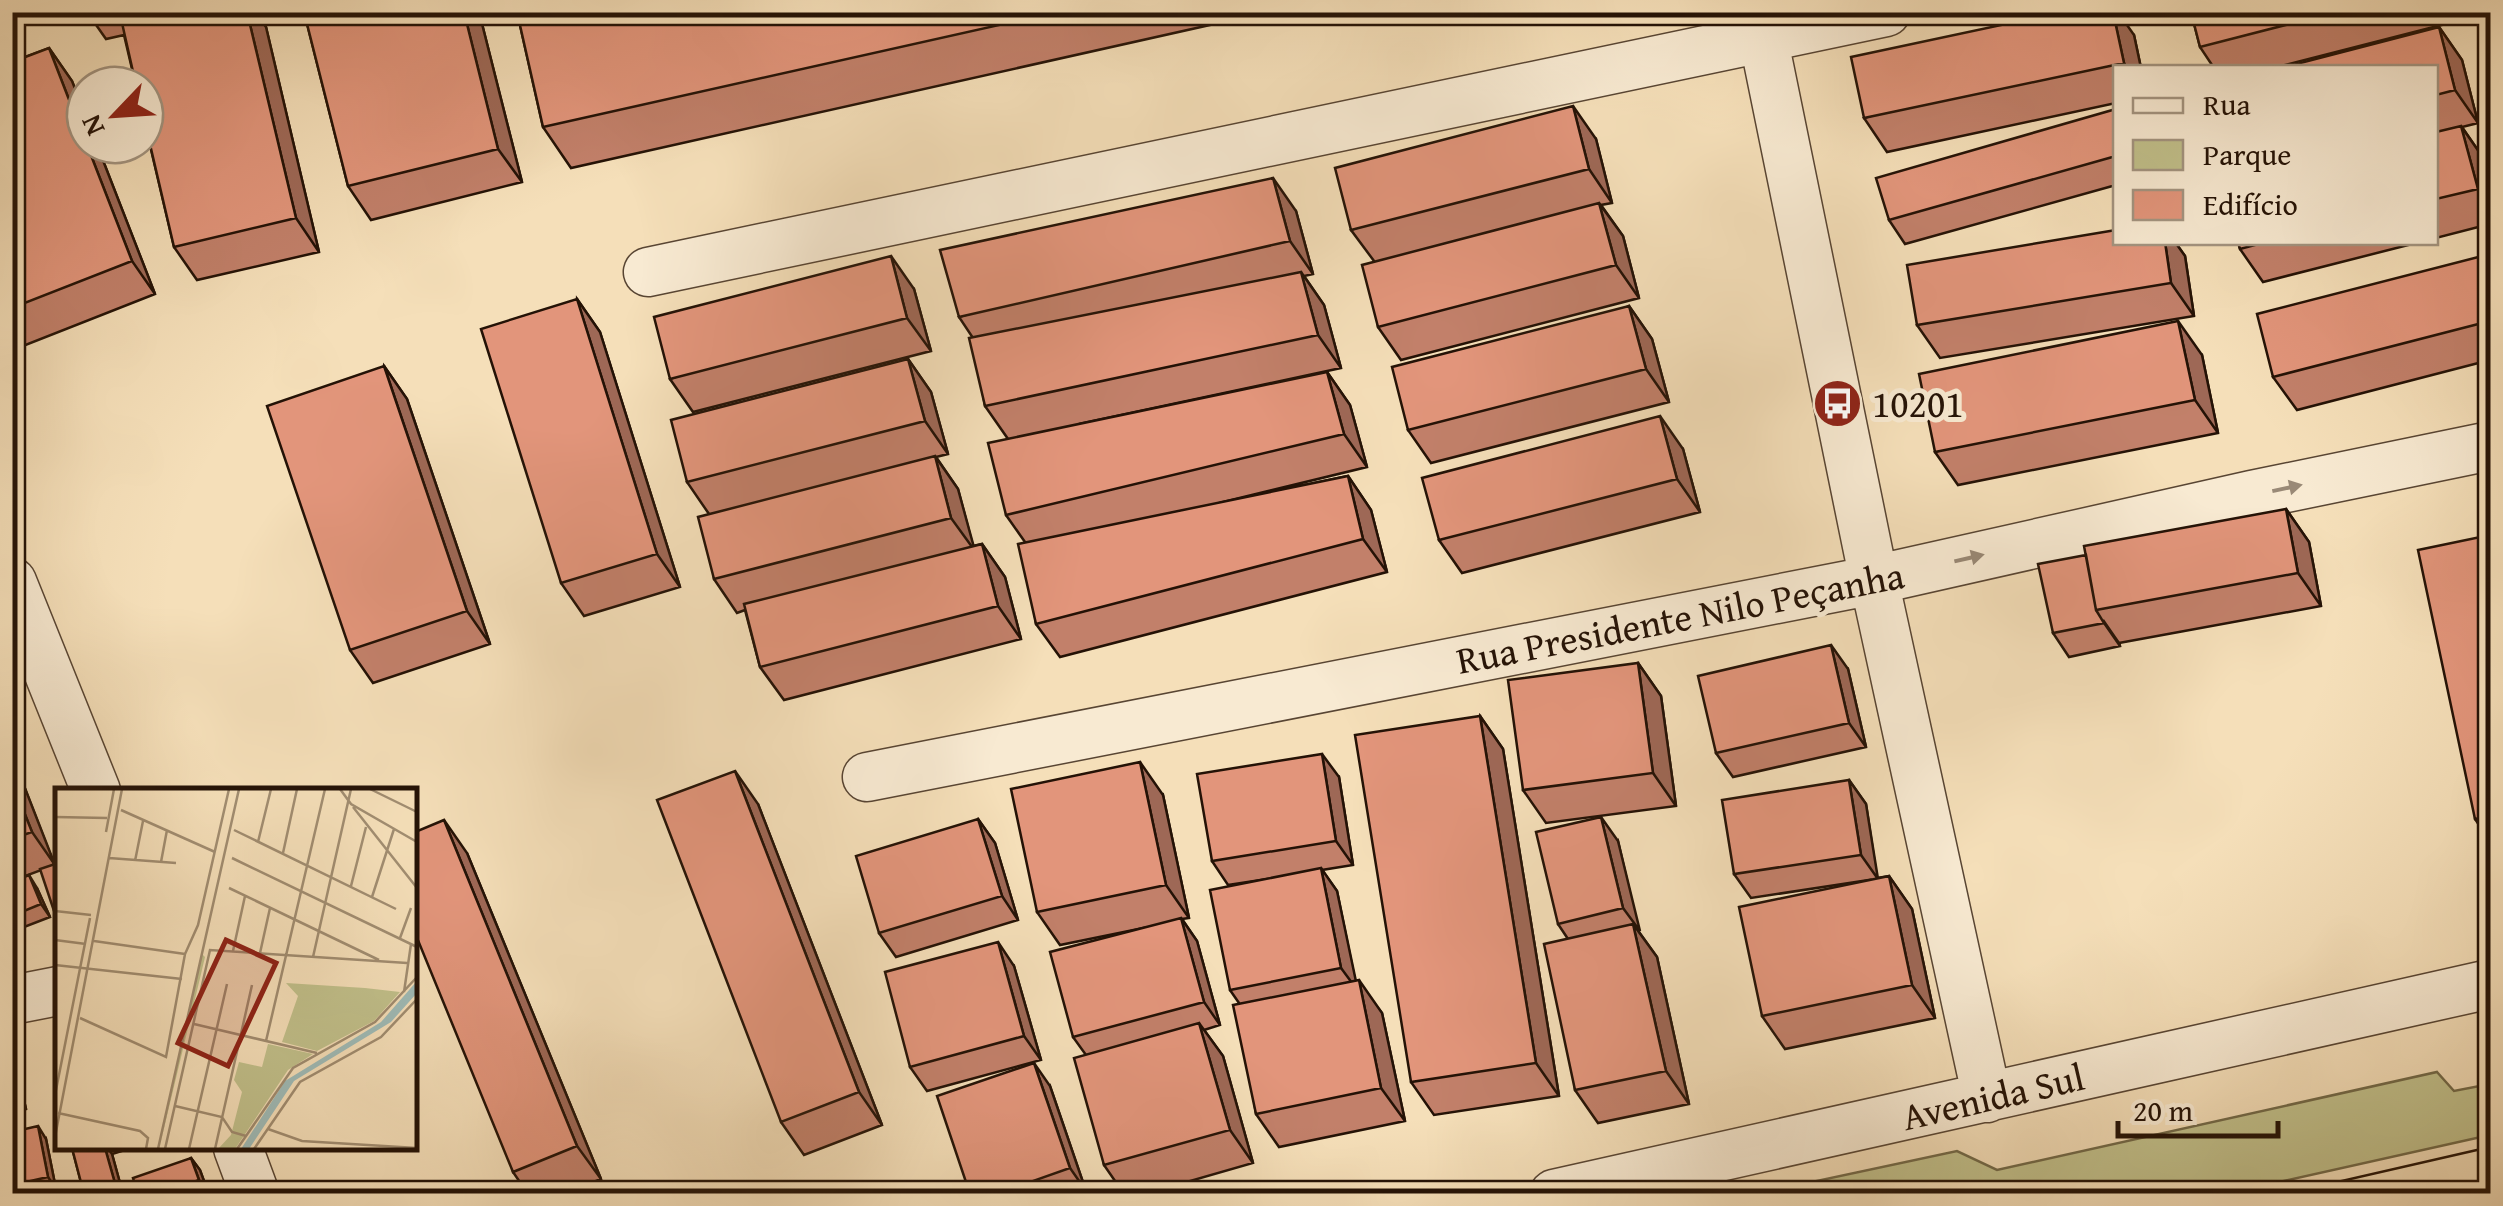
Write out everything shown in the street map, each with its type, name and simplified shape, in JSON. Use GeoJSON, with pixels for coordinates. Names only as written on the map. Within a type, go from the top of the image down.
{"type":"FeatureCollection","features":[{"type":"Feature","properties":{"kind":"street"},"geometry":{"type":"LineString","coordinates":[[648,272],[1760,25],[1886,12]]}},
{"type":"Feature","properties":{"kind":"street"},"geometry":{"type":"LineString","coordinates":[[1760,25],[1986,1098]]}},
{"type":"Feature","properties":{"kind":"street","name":"Rua Presidente Nilo Peçanha"},"geometry":{"type":"LineString","coordinates":[[867,776],[1874,580],[2490,446]]}},
{"type":"Feature","properties":{"kind":"street"},"geometry":{"type":"LineString","coordinates":[[12,582],[95,788]]}},
{"type":"Feature","properties":{"kind":"street","name":"Avenida Sul"},"geometry":{"type":"LineString","coordinates":[[1554,1194],[2490,984]]}},
{"type":"Feature","properties":{"kind":"street"},"geometry":{"type":"LineString","coordinates":[[12,1000],[55,991]]}},
{"type":"Feature","properties":{"kind":"street"},"geometry":{"type":"LineString","coordinates":[[239,1151],[255,1194]]}},
{"type":"Feature","properties":{"kind":"green space"},"geometry":{"type":"Polygon","coordinates":[[[2437,1072],[2454,1091],[2490,1084],[2490,1135],[2230,1193],[1760,1193],[1957,1151],[1997,1170],[2437,1072]]]}},
{"type":"Feature","properties":{"kind":"building"},"geometry":{"type":"Polygon","coordinates":[[[165,12],[247,12],[296,218],[174,247],[155,165],[165,165],[165,65],[131,65],[122,23],[165,12]]]}},
{"type":"Feature","properties":{"kind":"building"},"geometry":{"type":"Polygon","coordinates":[[[304,12],[464,12],[498,149],[348,186],[304,12]]]}},
{"type":"Feature","properties":{"kind":"building"},"geometry":{"type":"Polygon","coordinates":[[[517,12],[1057,12],[543,127],[517,12]]]}},
{"type":"Feature","properties":{"kind":"building"},"geometry":{"type":"Polygon","coordinates":[[[2062,12],[2113,12],[2124,63],[1864,118],[1851,57],[2062,12]]]}},
{"type":"Feature","properties":{"kind":"building"},"geometry":{"type":"Polygon","coordinates":[[[2191,12],[2336,12],[2200,47],[2191,12]]]}},
{"type":"Feature","properties":{"kind":"building"},"geometry":{"type":"Polygon","coordinates":[[[2439,27],[2455,90],[2438,94],[2438,65],[2293,65],[2439,27]]]}},
{"type":"Feature","properties":{"kind":"building"},"geometry":{"type":"Polygon","coordinates":[[[49,48],[65,89],[65,165],[95,165],[132,261],[12,308],[12,62],[49,48]]]}},
{"type":"Feature","properties":{"kind":"building"},"geometry":{"type":"Polygon","coordinates":[[[1573,106],[1589,169],[1351,230],[1335,168],[1573,106]]]}},
{"type":"Feature","properties":{"kind":"building"},"geometry":{"type":"Polygon","coordinates":[[[2113,110],[2113,157],[1889,220],[1876,178],[2113,110]]]}},
{"type":"Feature","properties":{"kind":"building"},"geometry":{"type":"Polygon","coordinates":[[[2461,126],[2478,189],[2438,199],[2438,132],[2461,126]]]}},
{"type":"Feature","properties":{"kind":"building"},"geometry":{"type":"Polygon","coordinates":[[[1273,178],[1290,241],[959,317],[940,250],[1273,178]]]}},
{"type":"Feature","properties":{"kind":"building"},"geometry":{"type":"Polygon","coordinates":[[[1599,203],[1616,265],[1378,327],[1362,265],[1599,203]]]}},
{"type":"Feature","properties":{"kind":"building"},"geometry":{"type":"Polygon","coordinates":[[[2113,231],[2113,245],[2165,245],[2171,283],[1917,325],[1907,265],[2113,231]]]}},
{"type":"Feature","properties":{"kind":"building"},"geometry":{"type":"Polygon","coordinates":[[[2490,254],[2490,321],[2273,377],[2257,314],[2490,254]]]}},
{"type":"Feature","properties":{"kind":"building"},"geometry":{"type":"Polygon","coordinates":[[[891,256],[907,318],[670,379],[654,317],[891,256]]]}},
{"type":"Feature","properties":{"kind":"building"},"geometry":{"type":"Polygon","coordinates":[[[1301,272],[1318,335],[985,406],[969,338],[1301,272]]]}},
{"type":"Feature","properties":{"kind":"building"},"geometry":{"type":"Polygon","coordinates":[[[577,299],[657,554],[561,583],[481,329],[577,299]]]}},
{"type":"Feature","properties":{"kind":"building"},"geometry":{"type":"Polygon","coordinates":[[[1629,306],[1646,369],[1408,430],[1392,367],[1629,306]]]}},
{"type":"Feature","properties":{"kind":"building"},"geometry":{"type":"Polygon","coordinates":[[[2178,321],[2195,400],[1935,452],[1919,374],[2178,321]]]}},
{"type":"Feature","properties":{"kind":"building"},"geometry":{"type":"Polygon","coordinates":[[[908,359],[925,421],[687,482],[671,420],[908,359]]]}},
{"type":"Feature","properties":{"kind":"building"},"geometry":{"type":"Polygon","coordinates":[[[384,366],[467,611],[350,650],[267,406],[384,366]]]}},
{"type":"Feature","properties":{"kind":"building"},"geometry":{"type":"Polygon","coordinates":[[[1327,372],[1344,434],[1006,515],[988,443],[1327,372]]]}},
{"type":"Feature","properties":{"kind":"building"},"geometry":{"type":"Polygon","coordinates":[[[1660,416],[1677,479],[1439,540],[1422,478],[1660,416]]]}},
{"type":"Feature","properties":{"kind":"building"},"geometry":{"type":"Polygon","coordinates":[[[935,456],[951,518],[714,579],[698,517],[935,456]]]}},
{"type":"Feature","properties":{"kind":"building"},"geometry":{"type":"Polygon","coordinates":[[[1348,476],[1363,539],[1036,624],[1018,544],[1348,476]]]}},
{"type":"Feature","properties":{"kind":"building"},"geometry":{"type":"Polygon","coordinates":[[[2286,509],[2298,573],[2096,610],[2084,546],[2286,509]]]}},
{"type":"Feature","properties":{"kind":"building"},"geometry":{"type":"Polygon","coordinates":[[[2490,535],[2490,816],[2475,819],[2418,550],[2490,535]]]}},
{"type":"Feature","properties":{"kind":"building"},"geometry":{"type":"Polygon","coordinates":[[[982,544],[998,606],[760,667],[744,604],[982,544]]]}},
{"type":"Feature","properties":{"kind":"building"},"geometry":{"type":"Polygon","coordinates":[[[2086,555],[2096,610],[2104,623],[2053,633],[2038,564],[2086,555]]]}},
{"type":"Feature","properties":{"kind":"building"},"geometry":{"type":"Polygon","coordinates":[[[1831,645],[1849,723],[1716,753],[1698,676],[1831,645]]]}},
{"type":"Feature","properties":{"kind":"building"},"geometry":{"type":"Polygon","coordinates":[[[1638,663],[1653,773],[1523,790],[1508,680],[1638,663]]]}},
{"type":"Feature","properties":{"kind":"building"},"geometry":{"type":"Polygon","coordinates":[[[1480,716],[1536,1063],[1411,1082],[1355,735],[1480,716]]]}},
{"type":"Feature","properties":{"kind":"building"},"geometry":{"type":"Polygon","coordinates":[[[1322,754],[1336,841],[1212,861],[1197,774],[1322,754]]]}},
{"type":"Feature","properties":{"kind":"building"},"geometry":{"type":"Polygon","coordinates":[[[1140,762],[1166,885],[1037,912],[1011,789],[1140,762]]]}},
{"type":"Feature","properties":{"kind":"building"},"geometry":{"type":"Polygon","coordinates":[[[735,771],[859,1092],[781,1122],[657,800],[735,771]]]}},
{"type":"Feature","properties":{"kind":"building"},"geometry":{"type":"Polygon","coordinates":[[[1849,780],[1861,855],[1734,874],[1722,800],[1849,780]]]}},
{"type":"Feature","properties":{"kind":"building"},"geometry":{"type":"Polygon","coordinates":[[[12,782],[32,832],[12,839],[12,782]]]}},
{"type":"Feature","properties":{"kind":"building"},"geometry":{"type":"Polygon","coordinates":[[[1601,817],[1623,908],[1558,924],[1536,832],[1601,817]]]}},
{"type":"Feature","properties":{"kind":"building"},"geometry":{"type":"Polygon","coordinates":[[[978,819],[1002,896],[879,933],[856,856],[978,819]]]}},
{"type":"Feature","properties":{"kind":"building"},"geometry":{"type":"Polygon","coordinates":[[[444,820],[577,1146],[513,1172],[418,940],[418,831],[444,820]]]}},
{"type":"Feature","properties":{"kind":"building"},"geometry":{"type":"Polygon","coordinates":[[[55,864],[55,914],[40,869],[55,864]]]}},
{"type":"Feature","properties":{"kind":"building"},"geometry":{"type":"Polygon","coordinates":[[[1321,868],[1341,968],[1230,990],[1210,890],[1321,868]]]}},
{"type":"Feature","properties":{"kind":"building"},"geometry":{"type":"Polygon","coordinates":[[[29,875],[41,904],[12,916],[12,882],[29,875]]]}},
{"type":"Feature","properties":{"kind":"building"},"geometry":{"type":"Polygon","coordinates":[[[1889,876],[1912,985],[1762,1016],[1739,907],[1889,876]]]}},
{"type":"Feature","properties":{"kind":"building"},"geometry":{"type":"Polygon","coordinates":[[[1181,918],[1204,1002],[1073,1037],[1050,952],[1181,918]]]}},
{"type":"Feature","properties":{"kind":"building"},"geometry":{"type":"Polygon","coordinates":[[[1633,924],[1666,1071],[1575,1090],[1544,944],[1633,924]]]}},
{"type":"Feature","properties":{"kind":"building"},"geometry":{"type":"Polygon","coordinates":[[[998,942],[1024,1036],[910,1067],[885,972],[998,942]]]}},
{"type":"Feature","properties":{"kind":"building"},"geometry":{"type":"Polygon","coordinates":[[[1359,980],[1381,1088],[1256,1114],[1233,1005],[1359,980]]]}},
{"type":"Feature","properties":{"kind":"building"},"geometry":{"type":"Polygon","coordinates":[[[1199,1023],[1230,1130],[1104,1165],[1074,1058],[1199,1023]]]}},
{"type":"Feature","properties":{"kind":"building"},"geometry":{"type":"Polygon","coordinates":[[[1034,1063],[1070,1168],[996,1194],[970,1194],[937,1096],[1034,1063]]]}},
{"type":"Feature","properties":{"kind":"building"},"geometry":{"type":"Polygon","coordinates":[[[38,1126],[48,1177],[13,1185],[12,1132],[38,1126]]]}},
{"type":"Feature","properties":{"kind":"building"},"geometry":{"type":"Polygon","coordinates":[[[73,1151],[106,1151],[118,1194],[84,1194],[73,1151]]]}},
{"type":"Feature","properties":{"kind":"building"},"geometry":{"type":"Polygon","coordinates":[[[191,1158],[199,1180],[161,1194],[138,1194],[133,1178],[191,1158]]]}},
{"type":"Feature","properties":{"kind":"tram line"},"geometry":{"type":"LineString","coordinates":[[2285,1194],[2490,1147]]}},
{"type":"Feature","properties":{"kind":"place","name":"10201"},"geometry":{"type":"Point","coordinates":[1837,403]}}]}
